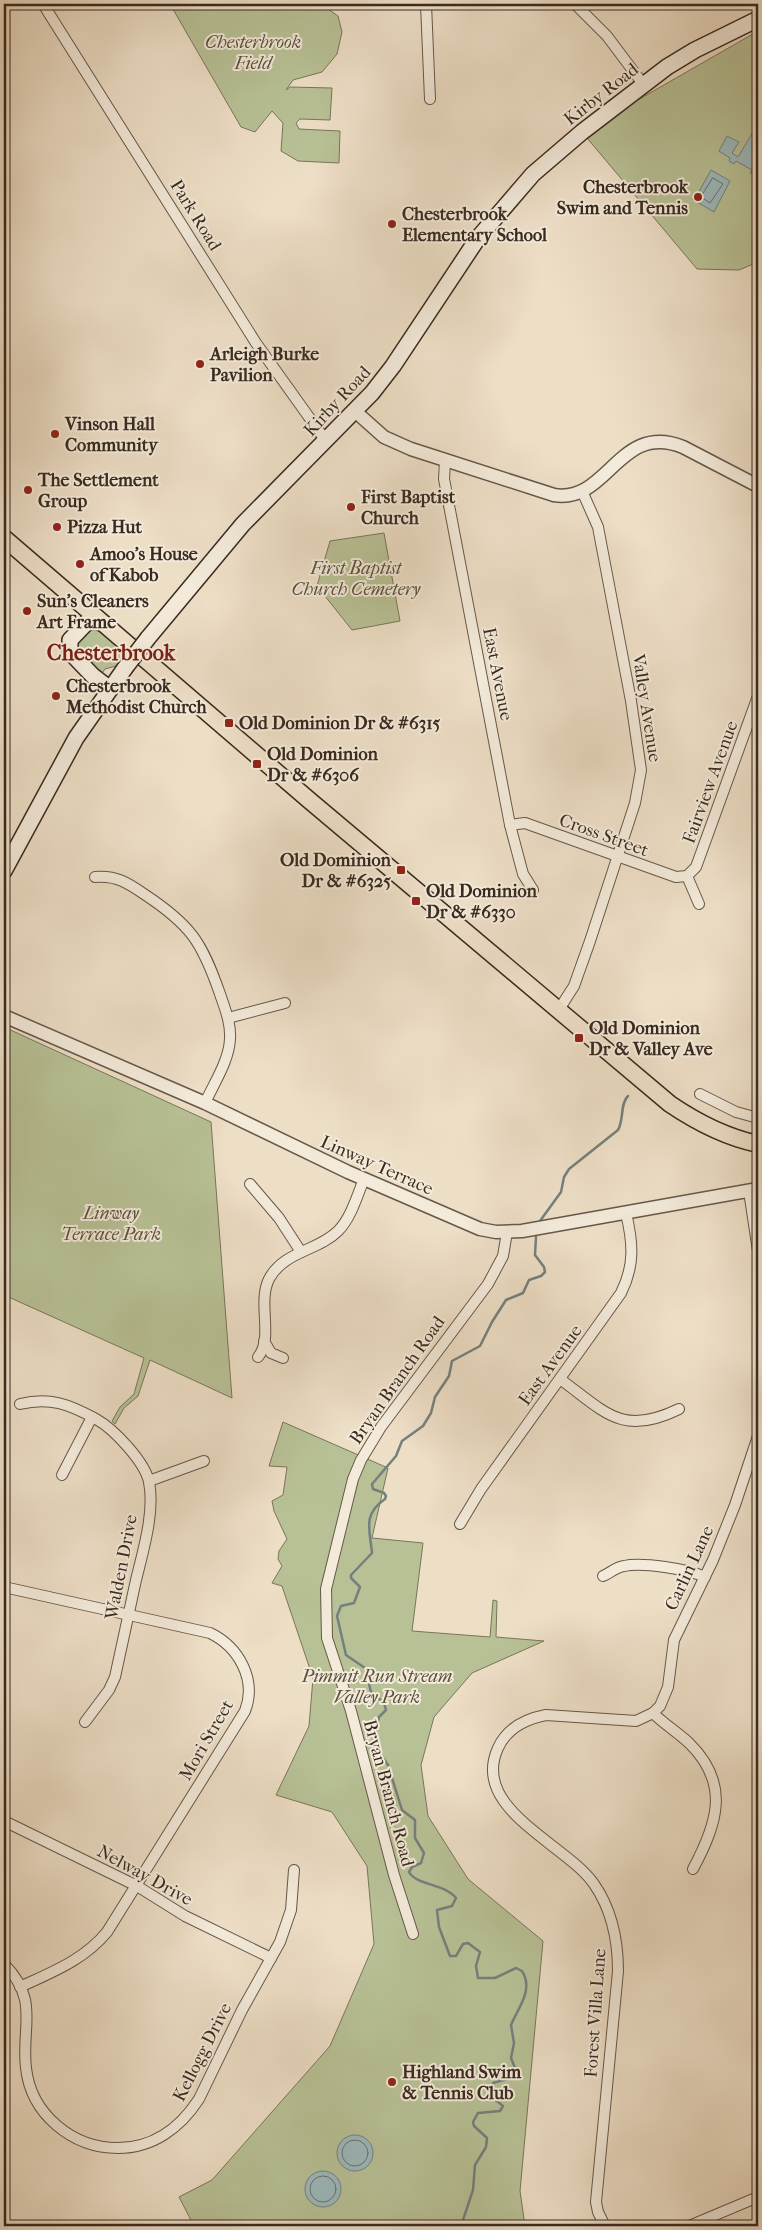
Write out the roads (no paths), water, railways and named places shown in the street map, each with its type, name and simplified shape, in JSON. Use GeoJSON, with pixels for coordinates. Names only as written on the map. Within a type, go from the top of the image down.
{"type":"FeatureCollection","features":[{"type":"Feature","properties":{"kind":"main road","name":"Kirby Road"},"geometry":{"type":"LineString","coordinates":[[4,871],[76,738],[125,668],[222,547],[356,412],[394,366],[478,238],[517,192],[547,161],[643,84],[695,50],[758,19]]}},
{"type":"Feature","properties":{"kind":"main road"},"geometry":{"type":"LineString","coordinates":[[4,538],[93,616],[670,1104],[687,1116],[725,1135],[758,1144]]}},
{"type":"Feature","properties":{"kind":"main road"},"geometry":{"type":"LineString","coordinates":[[93,616],[70,640],[70,652],[93,676],[110,689]]}},
{"type":"Feature","properties":{"kind":"street","name":"Park Road"},"geometry":{"type":"LineString","coordinates":[[43,4],[256,343],[326,441]]}},
{"type":"Feature","properties":{"kind":"street"},"geometry":{"type":"LineString","coordinates":[[426,4],[430,99]]}},
{"type":"Feature","properties":{"kind":"street"},"geometry":{"type":"LineString","coordinates":[[575,4],[607,36],[643,84]]}},
{"type":"Feature","properties":{"kind":"street"},"geometry":{"type":"LineString","coordinates":[[356,412],[384,436],[411,449],[554,495],[570,496],[582,491],[637,447],[658,440],[670,441],[758,486]]}},
{"type":"Feature","properties":{"kind":"street","name":"East Avenue"},"geometry":{"type":"LineString","coordinates":[[446,461],[444,470],[445,488],[510,825],[523,874],[533,890]]}},
{"type":"Feature","properties":{"kind":"street","name":"Valley Avenue"},"geometry":{"type":"LineString","coordinates":[[558,1011],[574,986],[618,857],[638,789],[641,770],[631,701],[598,527],[582,491]]}},
{"type":"Feature","properties":{"kind":"street","name":"Fairview Avenue"},"geometry":{"type":"LineString","coordinates":[[687,876],[696,867],[758,696]]}},
{"type":"Feature","properties":{"kind":"street","name":"Cross Street"},"geometry":{"type":"LineString","coordinates":[[510,825],[525,824],[676,877],[687,876]]}},
{"type":"Feature","properties":{"kind":"street"},"geometry":{"type":"LineString","coordinates":[[687,876],[700,904]]}},
{"type":"Feature","properties":{"kind":"street"},"geometry":{"type":"LineString","coordinates":[[95,877],[114,877],[124,881],[180,919],[191,931],[209,963],[228,1018],[230,1040],[228,1051],[205,1103]]}},
{"type":"Feature","properties":{"kind":"street"},"geometry":{"type":"LineString","coordinates":[[228,1018],[285,1003]]}},
{"type":"Feature","properties":{"kind":"street","name":"Linway Terrace"},"geometry":{"type":"LineString","coordinates":[[4,1016],[205,1103],[364,1179],[467,1225],[507,1232],[753,1190]]}},
{"type":"Feature","properties":{"kind":"street"},"geometry":{"type":"LineString","coordinates":[[700,1094],[736,1112],[758,1118]]}},
{"type":"Feature","properties":{"kind":"street"},"geometry":{"type":"LineString","coordinates":[[258,1357],[262,1352],[264,1341],[263,1299],[266,1288],[276,1269],[301,1252],[331,1237],[339,1230],[364,1179]]}},
{"type":"Feature","properties":{"kind":"street"},"geometry":{"type":"LineString","coordinates":[[250,1184],[279,1218],[301,1252]]}},
{"type":"Feature","properties":{"kind":"street"},"geometry":{"type":"LineString","coordinates":[[753,1190],[758,1251]]}},
{"type":"Feature","properties":{"kind":"street","name":"East Avenue"},"geometry":{"type":"LineString","coordinates":[[460,1524],[481,1489],[622,1294],[627,1282],[633,1255],[626,1213]]}},
{"type":"Feature","properties":{"kind":"street","name":"Bryan Branch Road"},"geometry":{"type":"LineString","coordinates":[[413,1934],[396,1884],[351,1711],[327,1638],[326,1589],[353,1479],[361,1460],[381,1427],[488,1284],[504,1256],[507,1232]]}},
{"type":"Feature","properties":{"kind":"street"},"geometry":{"type":"LineString","coordinates":[[264,1341],[271,1353],[283,1358]]}},
{"type":"Feature","properties":{"kind":"street"},"geometry":{"type":"LineString","coordinates":[[560,1379],[596,1406],[622,1420],[645,1422],[679,1409]]}},
{"type":"Feature","properties":{"kind":"street"},"geometry":{"type":"LineString","coordinates":[[20,1404],[39,1399],[56,1402],[92,1417],[110,1428],[124,1442],[149,1481],[204,1461]]}},
{"type":"Feature","properties":{"kind":"street"},"geometry":{"type":"LineString","coordinates":[[62,1475],[92,1417]]}},
{"type":"Feature","properties":{"kind":"street","name":"Carlin Lane"},"geometry":{"type":"LineString","coordinates":[[653,1713],[660,1706],[668,1687],[674,1640],[736,1505],[758,1436]]}},
{"type":"Feature","properties":{"kind":"street","name":"Walden Drive"},"geometry":{"type":"LineString","coordinates":[[85,1722],[109,1690],[114,1677],[149,1520],[149,1481]]}},
{"type":"Feature","properties":{"kind":"street"},"geometry":{"type":"LineString","coordinates":[[603,1576],[616,1569],[633,1566],[686,1570],[705,1576]]}},
{"type":"Feature","properties":{"kind":"street","name":"Mori Street"},"geometry":{"type":"LineString","coordinates":[[4,1587],[210,1633],[220,1638],[233,1649],[243,1664],[249,1687],[245,1711],[107,1932],[96,1945],[72,1963],[20,1987]]}},
{"type":"Feature","properties":{"kind":"street"},"geometry":{"type":"LineString","coordinates":[[653,1713],[697,1752],[710,1776],[715,1791],[716,1805],[713,1828],[693,1869]]}},
{"type":"Feature","properties":{"kind":"street","name":"Forest Villa Lane"},"geometry":{"type":"LineString","coordinates":[[605,2226],[598,2212],[596,2202],[618,1971],[616,1936],[604,1901],[584,1871],[506,1806],[495,1786],[493,1764],[498,1749],[506,1735],[515,1727],[535,1717],[546,1715],[626,1722],[636,1721],[653,1713]]}},
{"type":"Feature","properties":{"kind":"street","name":"Nelway Drive"},"geometry":{"type":"LineString","coordinates":[[4,1821],[136,1886],[185,1916],[271,1958]]}},
{"type":"Feature","properties":{"kind":"street","name":"Kellogg Drive"},"geometry":{"type":"LineString","coordinates":[[4,1964],[20,1987],[28,2016],[26,2069],[29,2083],[41,2108],[60,2129],[84,2142],[110,2148],[129,2148],[158,2139],[170,2131],[190,2112],[280,1942],[291,1910],[294,1870]]}},
{"type":"Feature","properties":{"kind":"street"},"geometry":{"type":"LineString","coordinates":[[689,2226],[758,2197]]}},
{"type":"Feature","properties":{"kind":"water"},"geometry":{"type":"Polygon","coordinates":[[[753,132],[758,135],[758,158],[754,166],[758,169],[758,173],[750,173],[752,170],[736,161],[734,164],[729,161],[730,158],[719,151],[727,136],[739,142],[732,153],[738,157],[753,132]]]}},
{"type":"Feature","properties":{"kind":"water"},"geometry":{"type":"Polygon","coordinates":[[[711,170],[730,181],[714,212],[692,199],[696,197],[711,170]]]}},
{"type":"Feature","properties":{"kind":"water"},"geometry":{"type":"Polygon","coordinates":[[[355,2135],[362,2136],[368,2140],[372,2146],[372,2160],[368,2166],[362,2170],[355,2171],[348,2170],[342,2166],[338,2160],[337,2153],[338,2146],[342,2140],[348,2136],[355,2135]]]}},
{"type":"Feature","properties":{"kind":"water"},"geometry":{"type":"Polygon","coordinates":[[[323,2171],[330,2172],[336,2176],[340,2182],[340,2196],[336,2202],[330,2206],[323,2207],[316,2206],[310,2202],[306,2196],[305,2189],[306,2182],[310,2176],[316,2172],[323,2171]]]}},
{"type":"Feature","properties":{"kind":"waterway"},"geometry":{"type":"LineString","coordinates":[[540,1221],[561,1192],[564,1177],[569,1169],[618,1130],[624,1103],[628,1096]]}},
{"type":"Feature","properties":{"kind":"waterway"},"geometry":{"type":"LineString","coordinates":[[461,2226],[473,2190],[475,2165],[486,2147],[487,2138],[474,2126],[473,2122],[478,2113],[500,2111],[503,2106],[493,2098],[493,2083],[511,2078],[517,2073],[511,2058],[514,2043],[511,2025],[524,1999],[526,1992],[525,1978],[522,1971],[516,1968],[495,1978],[478,1978],[476,1966],[480,1952],[468,1943],[463,1944],[456,1956],[450,1956],[439,1927],[437,1910],[452,1906],[456,1898],[445,1890],[418,1880],[409,1872],[412,1867],[421,1863],[424,1853],[415,1838],[415,1820],[402,1810],[388,1765],[373,1743],[379,1717],[386,1710],[384,1703],[371,1692],[365,1668],[346,1655],[337,1616],[341,1606],[354,1603],[360,1587],[351,1578],[351,1575],[372,1553],[369,1530],[370,1517],[386,1496],[384,1493],[373,1489],[372,1484],[396,1456],[402,1441],[423,1426],[431,1413],[435,1397],[449,1376],[452,1361],[480,1346],[506,1300],[523,1293],[529,1280],[541,1276],[545,1272],[544,1267],[535,1255],[536,1237]]}},
{"type":"Feature","properties":{"kind":"place","name":"Chesterbrook Swim and Tennis"},"geometry":{"type":"Point","coordinates":[698,197]}},
{"type":"Feature","properties":{"kind":"place","name":"Chesterbrook Elementary School"},"geometry":{"type":"Point","coordinates":[392,224]}},
{"type":"Feature","properties":{"kind":"place","name":"Arleigh Burke Pavilion"},"geometry":{"type":"Point","coordinates":[200,364]}},
{"type":"Feature","properties":{"kind":"place","name":"Vinson Hall Community"},"geometry":{"type":"Point","coordinates":[55,434]}},
{"type":"Feature","properties":{"kind":"place","name":"The Settlement Group"},"geometry":{"type":"Point","coordinates":[28,490]}},
{"type":"Feature","properties":{"kind":"place","name":"First Baptist Church"},"geometry":{"type":"Point","coordinates":[351,507]}},
{"type":"Feature","properties":{"kind":"place","name":"Pizza Hut"},"geometry":{"type":"Point","coordinates":[57,527]}},
{"type":"Feature","properties":{"kind":"place","name":"Amoo's House of Kabob"},"geometry":{"type":"Point","coordinates":[80,564]}},
{"type":"Feature","properties":{"kind":"place","name":"Sun's Cleaners Art Frame"},"geometry":{"type":"Point","coordinates":[27,611]}},
{"type":"Feature","properties":{"kind":"place","name":"Chesterbrook Methodist Church"},"geometry":{"type":"Point","coordinates":[56,696]}},
{"type":"Feature","properties":{"kind":"place","name":"Old Dominion Dr & #6315"},"geometry":{"type":"Point","coordinates":[229,723]}},
{"type":"Feature","properties":{"kind":"place","name":"Old Dominion Dr & #6306"},"geometry":{"type":"Point","coordinates":[257,764]}},
{"type":"Feature","properties":{"kind":"place","name":"Old Dominion Dr & #6325"},"geometry":{"type":"Point","coordinates":[401,870]}},
{"type":"Feature","properties":{"kind":"place","name":"Old Dominion Dr & #6330"},"geometry":{"type":"Point","coordinates":[416,901]}},
{"type":"Feature","properties":{"kind":"place","name":"Old Dominion Dr & Valley Ave"},"geometry":{"type":"Point","coordinates":[579,1038]}},
{"type":"Feature","properties":{"kind":"place","name":"Highland Swim & Tennis Club"},"geometry":{"type":"Point","coordinates":[392,2082]}},
{"type":"Feature","properties":{"kind":"district","name":"Chesterbrook"},"geometry":{"type":"Point","coordinates":[111,652]}},
{"type":"Feature","properties":{"kind":"park label","name":"Chesterbrook Field"},"geometry":{"type":"Point","coordinates":[253,52]}},
{"type":"Feature","properties":{"kind":"park label","name":"First Baptist Church Cemetery"},"geometry":{"type":"Point","coordinates":[356,578]}},
{"type":"Feature","properties":{"kind":"park label","name":"Linway Terrace Park"},"geometry":{"type":"Point","coordinates":[111,1223]}},
{"type":"Feature","properties":{"kind":"park label","name":"Pimmit Run Stream Valley Park"},"geometry":{"type":"Point","coordinates":[377,1686]}}]}
